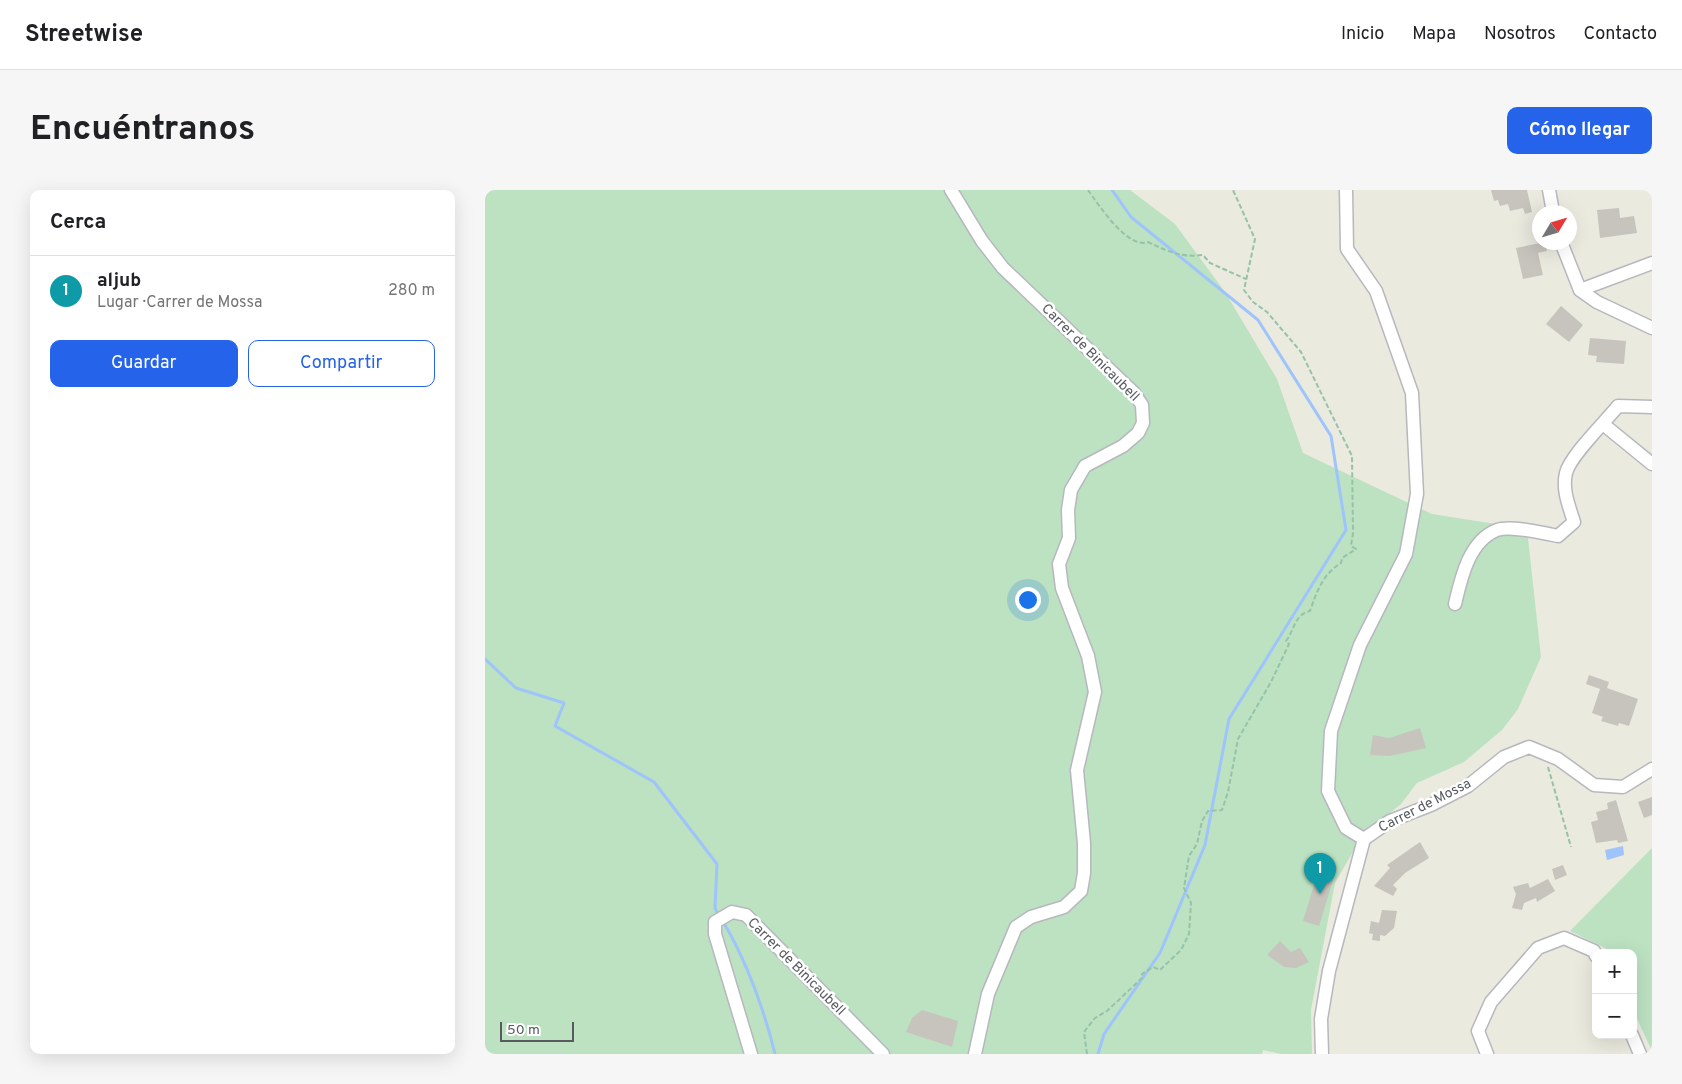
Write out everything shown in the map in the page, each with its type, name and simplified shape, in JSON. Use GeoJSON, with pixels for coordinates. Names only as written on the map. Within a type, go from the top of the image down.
{"type":"FeatureCollection","features":[{"type":"Feature","properties":{"kind":"street","name":"Carrer de Binicaubell"},"geometry":{"type":"LineString","coordinates":[[951,190],[982,242],[1003,268],[1134,393],[1142,405],[1143,423],[1138,433],[1123,446],[1085,466],[1071,490],[1067,510],[1069,538],[1059,564],[1062,588],[1088,656],[1095,692],[1077,770],[1084,843],[1084,873],[1081,891],[1064,908],[1031,916],[1016,927],[987,994],[975,1054]]}},
{"type":"Feature","properties":{"kind":"street"},"geometry":{"type":"LineString","coordinates":[[1346,190],[1347,248],[1376,291],[1412,393],[1417,494],[1406,554],[1360,645],[1331,731],[1328,791],[1346,828],[1364,839]]}},
{"type":"Feature","properties":{"kind":"street"},"geometry":{"type":"LineString","coordinates":[[1549,190],[1552,205]]}},
{"type":"Feature","properties":{"kind":"street"},"geometry":{"type":"LineString","coordinates":[[1564,250],[1580,290],[1597,302],[1652,328]]}},
{"type":"Feature","properties":{"kind":"street"},"geometry":{"type":"LineString","coordinates":[[1580,290],[1652,263]]}},
{"type":"Feature","properties":{"kind":"street"},"geometry":{"type":"LineString","coordinates":[[1455,604],[1463,570],[1482,540],[1499,530],[1530,531],[1558,536],[1574,522],[1566,499],[1566,472],[1588,440],[1618,406],[1652,407]]}},
{"type":"Feature","properties":{"kind":"street"},"geometry":{"type":"LineString","coordinates":[[1603,424],[1652,464]]}},
{"type":"Feature","properties":{"kind":"street","name":"Carrer de Mossa"},"geometry":{"type":"LineString","coordinates":[[1321,1054],[1321,1019],[1329,971],[1364,839],[1390,821],[1431,806],[1468,786],[1504,757],[1529,747],[1558,759],[1593,785],[1623,787],[1652,769]]}},
{"type":"Feature","properties":{"kind":"street","name":"Carrer de Binicaubell"},"geometry":{"type":"LineString","coordinates":[[751,1054],[715,934],[715,922],[732,912],[746,915],[883,1054]]}},
{"type":"Feature","properties":{"kind":"street"},"geometry":{"type":"LineString","coordinates":[[1487,1054],[1479,1030],[1491,1002],[1538,948],[1564,938],[1592,950]]}},
{"type":"Feature","properties":{"kind":"street"},"geometry":{"type":"LineString","coordinates":[[1634,1039],[1640,1054]]}},
{"type":"Feature","properties":{"kind":"path"},"geometry":{"type":"LineString","coordinates":[[1088,190],[1103,213],[1133,241],[1143,244],[1148,242],[1173,254],[1192,257],[1203,255],[1210,263],[1247,280]]}},
{"type":"Feature","properties":{"kind":"path"},"geometry":{"type":"LineString","coordinates":[[1087,1054],[1083,1032],[1095,1018],[1107,1012],[1143,977],[1142,974],[1153,967],[1160,970],[1181,950],[1189,934],[1191,919],[1191,903],[1183,888],[1189,856],[1197,844],[1202,821],[1208,811],[1222,810],[1228,792],[1238,739],[1271,682],[1289,644],[1286,641],[1291,634],[1296,620],[1302,613],[1310,611],[1317,590],[1330,570],[1341,563],[1342,558],[1356,549],[1351,546],[1353,533],[1352,456],[1301,352],[1267,312],[1253,302],[1244,290],[1255,239],[1233,190]]}},
{"type":"Feature","properties":{"kind":"path"},"geometry":{"type":"LineString","coordinates":[[1544,753],[1571,847]]}},
{"type":"Feature","properties":{"kind":"green space"},"geometry":{"type":"Polygon","coordinates":[[[485,190],[1130,190],[1175,224],[1225,292],[1277,379],[1303,453],[1432,514],[1527,529],[1541,657],[1518,709],[1502,730],[1464,762],[1417,783],[1401,804],[1362,836],[1335,883],[1311,1010],[1312,1054],[1281,1054],[1263,1050],[1262,1054],[485,1054],[485,190]]]}},
{"type":"Feature","properties":{"kind":"green space"},"geometry":{"type":"Polygon","coordinates":[[[1652,848],[1652,1051],[1637,1019],[1637,949],[1605,949],[1570,931],[1652,848]]]}},
{"type":"Feature","properties":{"kind":"water"},"geometry":{"type":"Polygon","coordinates":[[[1623,846],[1624,855],[1607,860],[1605,850],[1623,846]]]}},
{"type":"Feature","properties":{"kind":"building"},"geometry":{"type":"Polygon","coordinates":[[[1491,190],[1527,190],[1532,212],[1525,214],[1523,208],[1510,211],[1508,204],[1500,206],[1498,200],[1494,201],[1491,190]]]}},
{"type":"Feature","properties":{"kind":"building"},"geometry":{"type":"Polygon","coordinates":[[[1619,208],[1620,218],[1634,216],[1637,233],[1600,238],[1597,210],[1619,208]]]}},
{"type":"Feature","properties":{"kind":"building"},"geometry":{"type":"Polygon","coordinates":[[[1532,245],[1532,250],[1547,250],[1538,253],[1543,275],[1523,279],[1516,248],[1532,245]]]}},
{"type":"Feature","properties":{"kind":"building"},"geometry":{"type":"Polygon","coordinates":[[[1561,306],[1583,325],[1569,342],[1546,324],[1561,306]]]}},
{"type":"Feature","properties":{"kind":"building"},"geometry":{"type":"Polygon","coordinates":[[[1590,338],[1626,341],[1624,364],[1596,362],[1597,356],[1588,355],[1590,338]]]}},
{"type":"Feature","properties":{"kind":"building"},"geometry":{"type":"Polygon","coordinates":[[[1589,675],[1609,682],[1607,688],[1638,699],[1629,726],[1619,723],[1618,726],[1601,721],[1603,717],[1592,713],[1600,689],[1586,684],[1589,675]]]}},
{"type":"Feature","properties":{"kind":"building"},"geometry":{"type":"Polygon","coordinates":[[[1420,728],[1426,748],[1390,756],[1370,755],[1373,735],[1389,738],[1420,728]]]}},
{"type":"Feature","properties":{"kind":"building"},"geometry":{"type":"Polygon","coordinates":[[[1652,797],[1652,815],[1644,818],[1638,802],[1652,797]]]}},
{"type":"Feature","properties":{"kind":"building"},"geometry":{"type":"Polygon","coordinates":[[[1616,800],[1628,841],[1618,843],[1617,840],[1596,843],[1591,822],[1598,820],[1596,812],[1608,809],[1607,803],[1616,800]]]}},
{"type":"Feature","properties":{"kind":"building"},"geometry":{"type":"Polygon","coordinates":[[[1420,842],[1429,858],[1405,873],[1393,885],[1397,889],[1393,896],[1374,886],[1390,868],[1387,865],[1420,842]]]}},
{"type":"Feature","properties":{"kind":"building"},"geometry":{"type":"Polygon","coordinates":[[[1321,862],[1337,867],[1319,926],[1303,921],[1321,862]]]}},
{"type":"Feature","properties":{"kind":"building"},"geometry":{"type":"Polygon","coordinates":[[[1563,865],[1567,875],[1555,880],[1552,869],[1563,865]]]}},
{"type":"Feature","properties":{"kind":"building"},"geometry":{"type":"Polygon","coordinates":[[[1548,879],[1555,891],[1537,902],[1536,898],[1524,903],[1522,910],[1512,908],[1516,894],[1513,887],[1528,883],[1530,888],[1548,879]]]}},
{"type":"Feature","properties":{"kind":"building"},"geometry":{"type":"Polygon","coordinates":[[[1382,910],[1397,911],[1394,928],[1385,936],[1380,935],[1380,941],[1372,940],[1373,934],[1369,933],[1371,921],[1379,923],[1382,910]]]}},
{"type":"Feature","properties":{"kind":"building"},"geometry":{"type":"Polygon","coordinates":[[[1280,941],[1291,952],[1300,948],[1309,962],[1296,968],[1284,967],[1267,955],[1280,941]]]}},
{"type":"Feature","properties":{"kind":"building"},"geometry":{"type":"Polygon","coordinates":[[[922,1010],[958,1021],[952,1047],[906,1032],[912,1018],[922,1010]]]}},
{"type":"Feature","properties":{"kind":"waterway"},"geometry":{"type":"LineString","coordinates":[[1098,1054],[1104,1034],[1160,953],[1205,845],[1229,719],[1346,530],[1331,436],[1258,320],[1131,217],[1112,190]]}},
{"type":"Feature","properties":{"kind":"waterway"},"geometry":{"type":"LineString","coordinates":[[485,659],[516,688],[564,703],[555,726],[654,782],[717,864],[715,908],[717,912]]}},
{"type":"Feature","properties":{"kind":"waterway"},"geometry":{"type":"LineString","coordinates":[[725,925],[741,955],[755,988],[775,1054]]}},
{"type":"Feature","properties":{"kind":"place","name":"aljub"},"geometry":{"type":"Point","coordinates":[1320,894]}}]}
